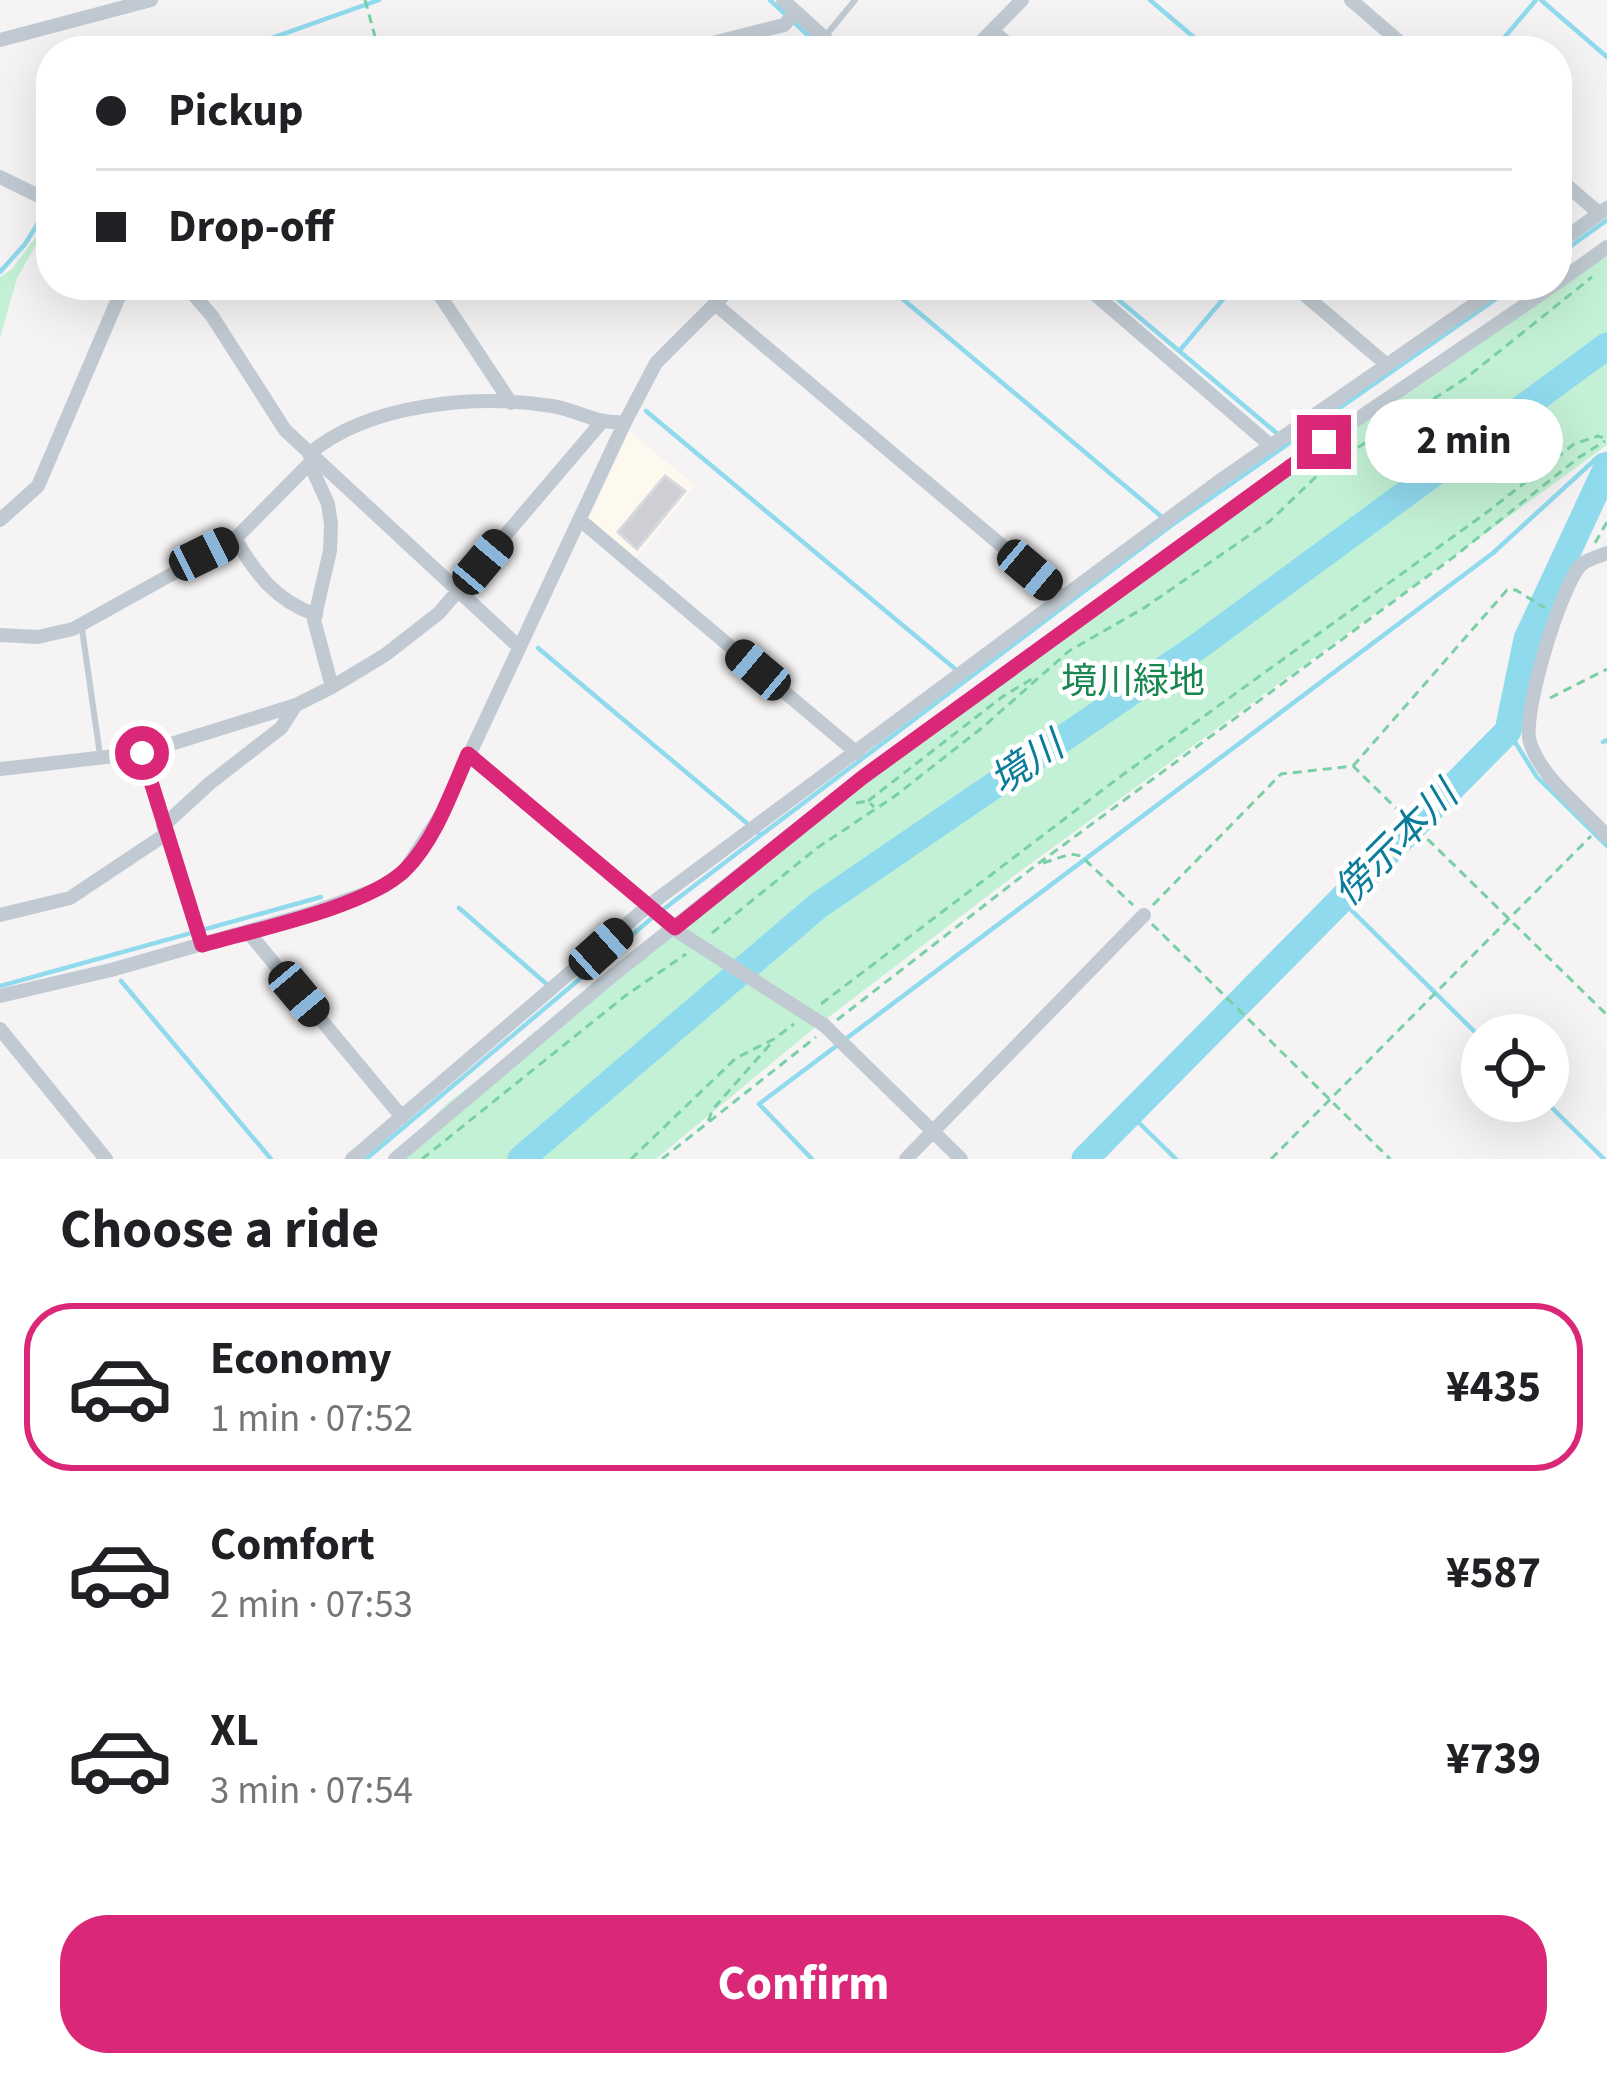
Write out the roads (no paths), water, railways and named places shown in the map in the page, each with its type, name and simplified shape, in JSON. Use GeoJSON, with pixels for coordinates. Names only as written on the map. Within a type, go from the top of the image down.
{"type":"FeatureCollection","features":[{"type":"Feature","properties":{"kind":"street"},"geometry":{"type":"LineString","coordinates":[[0,40],[151,0]]}},
{"type":"Feature","properties":{"kind":"street"},"geometry":{"type":"LineString","coordinates":[[783,0],[822,36]]}},
{"type":"Feature","properties":{"kind":"street"},"geometry":{"type":"LineString","coordinates":[[989,36],[1022,0]]}},
{"type":"Feature","properties":{"kind":"street"},"geometry":{"type":"LineString","coordinates":[[1351,0],[1393,36]]}},
{"type":"Feature","properties":{"kind":"street"},"geometry":{"type":"LineString","coordinates":[[752,36],[784,25],[796,12]]}},
{"type":"Feature","properties":{"kind":"street"},"geometry":{"type":"LineString","coordinates":[[993,32],[998,36]]}},
{"type":"Feature","properties":{"kind":"street"},"geometry":{"type":"LineString","coordinates":[[0,177],[36,195]]}},
{"type":"Feature","properties":{"kind":"street"},"geometry":{"type":"LineString","coordinates":[[1572,188],[1603,210],[1572,233]]}},
{"type":"Feature","properties":{"kind":"street"},"geometry":{"type":"LineString","coordinates":[[1572,272],[1607,247]]}},
{"type":"Feature","properties":{"kind":"street"},"geometry":{"type":"LineString","coordinates":[[0,520],[38,486],[118,300]]}},
{"type":"Feature","properties":{"kind":"street"},"geometry":{"type":"LineString","coordinates":[[198,300],[284,430],[519,647]]}},
{"type":"Feature","properties":{"kind":"street"},"geometry":{"type":"LineString","coordinates":[[443,300],[511,403]]}},
{"type":"Feature","properties":{"kind":"street"},"geometry":{"type":"LineString","coordinates":[[0,996],[248,932],[361,897],[403,873],[442,813],[656,363],[719,300]]}},
{"type":"Feature","properties":{"kind":"street"},"geometry":{"type":"LineString","coordinates":[[1101,300],[1270,445]]}},
{"type":"Feature","properties":{"kind":"street"},"geometry":{"type":"LineString","coordinates":[[1311,300],[1386,364]]}},
{"type":"Feature","properties":{"kind":"street"},"geometry":{"type":"LineString","coordinates":[[352,1159],[648,906],[1270,445],[1480,300]]}},
{"type":"Feature","properties":{"kind":"street"},"geometry":{"type":"LineString","coordinates":[[395,1159],[549,1027],[863,777],[1123,585],[1533,300]]}},
{"type":"Feature","properties":{"kind":"street"},"geometry":{"type":"LineString","coordinates":[[715,304],[1064,598]]}},
{"type":"Feature","properties":{"kind":"street"},"geometry":{"type":"LineString","coordinates":[[0,635],[38,637],[80,625],[235,539],[323,442],[400,409],[511,403],[565,409],[600,424],[625,422]]}},
{"type":"Feature","properties":{"kind":"street"},"geometry":{"type":"LineString","coordinates":[[0,770],[142,753],[296,706],[332,687],[416,633],[460,590],[600,424]]}},
{"type":"Feature","properties":{"kind":"street"},"geometry":{"type":"LineString","coordinates":[[311,459],[331,524],[316,615],[332,687]]}},
{"type":"Feature","properties":{"kind":"street"},"geometry":{"type":"LineString","coordinates":[[580,520],[856,753]]}},
{"type":"Feature","properties":{"kind":"street"},"geometry":{"type":"LineString","coordinates":[[235,539],[265,585],[288,603],[316,615]]}},
{"type":"Feature","properties":{"kind":"street"},"geometry":{"type":"LineString","coordinates":[[1604,832],[1552,777],[1530,745],[1527,728],[1552,630],[1570,586],[1581,565],[1607,553]]}},
{"type":"Feature","properties":{"kind":"street"},"geometry":{"type":"LineString","coordinates":[[0,914],[70,898],[164,830],[281,728],[296,706]]}},
{"type":"Feature","properties":{"kind":"street"},"geometry":{"type":"LineString","coordinates":[[142,753],[202,945]]}},
{"type":"Feature","properties":{"kind":"street"},"geometry":{"type":"LineString","coordinates":[[468,754],[674,928],[825,1026],[962,1159]]}},
{"type":"Feature","properties":{"kind":"street"},"geometry":{"type":"LineString","coordinates":[[905,1159],[1144,915]]}},
{"type":"Feature","properties":{"kind":"street"},"geometry":{"type":"LineString","coordinates":[[248,932],[402,1117]]}},
{"type":"Feature","properties":{"kind":"street"},"geometry":{"type":"LineString","coordinates":[[0,1029],[106,1159]]}},
{"type":"Feature","properties":{"kind":"lane"},"geometry":{"type":"LineString","coordinates":[[826,36],[855,0]]}},
{"type":"Feature","properties":{"kind":"lane"},"geometry":{"type":"LineString","coordinates":[[80,625],[100,755]]}},
{"type":"Feature","properties":{"kind":"waterway"},"geometry":{"type":"LineString","coordinates":[[277,36],[379,0]]}},
{"type":"Feature","properties":{"kind":"waterway"},"geometry":{"type":"LineString","coordinates":[[770,0],[809,36]]}},
{"type":"Feature","properties":{"kind":"waterway"},"geometry":{"type":"LineString","coordinates":[[1150,0],[1192,36]]}},
{"type":"Feature","properties":{"kind":"waterway"},"geometry":{"type":"LineString","coordinates":[[1506,36],[1536,0]]}},
{"type":"Feature","properties":{"kind":"waterway"},"geometry":{"type":"LineString","coordinates":[[1541,0],[1607,57]]}},
{"type":"Feature","properties":{"kind":"waterway"},"geometry":{"type":"LineString","coordinates":[[1572,245],[1607,220]]}},
{"type":"Feature","properties":{"kind":"waterway"},"geometry":{"type":"LineString","coordinates":[[0,272],[36,226]]}},
{"type":"Feature","properties":{"kind":"waterway"},"geometry":{"type":"LineString","coordinates":[[904,300],[1162,517]]}},
{"type":"Feature","properties":{"kind":"waterway"},"geometry":{"type":"LineString","coordinates":[[1119,300],[1280,436]]}},
{"type":"Feature","properties":{"kind":"waterway"},"geometry":{"type":"LineString","coordinates":[[1181,349],[1222,300]]}},
{"type":"Feature","properties":{"kind":"waterway"},"geometry":{"type":"LineString","coordinates":[[366,1159],[652,918],[761,835],[1172,525],[1494,300]]}},
{"type":"Feature","properties":{"kind":"waterway","name":"境川"},"geometry":{"type":"LineString","coordinates":[[521,1159],[819,905],[1200,645],[1607,346]]}},
{"type":"Feature","properties":{"kind":"waterway"},"geometry":{"type":"LineString","coordinates":[[646,411],[960,673]]}},
{"type":"Feature","properties":{"kind":"waterway"},"geometry":{"type":"LineString","coordinates":[[812,1159],[759,1104],[1493,553],[1599,456],[1607,454]]}},
{"type":"Feature","properties":{"kind":"waterway","name":"傍示本川"},"geometry":{"type":"LineString","coordinates":[[1085,1159],[1508,731],[1527,639],[1607,467]]}},
{"type":"Feature","properties":{"kind":"waterway"},"geometry":{"type":"LineString","coordinates":[[538,648],[761,835]]}},
{"type":"Feature","properties":{"kind":"waterway"},"geometry":{"type":"LineString","coordinates":[[1508,731],[1537,777],[1607,846]]}},
{"type":"Feature","properties":{"kind":"waterway"},"geometry":{"type":"LineString","coordinates":[[1603,742],[1607,740]]}},
{"type":"Feature","properties":{"kind":"waterway"},"geometry":{"type":"LineString","coordinates":[[0,986],[321,897]]}},
{"type":"Feature","properties":{"kind":"waterway"},"geometry":{"type":"LineString","coordinates":[[1340,899],[1461,1018]]}},
{"type":"Feature","properties":{"kind":"waterway"},"geometry":{"type":"LineString","coordinates":[[459,908],[550,987]]}},
{"type":"Feature","properties":{"kind":"waterway"},"geometry":{"type":"LineString","coordinates":[[121,981],[271,1159]]}},
{"type":"Feature","properties":{"kind":"waterway"},"geometry":{"type":"LineString","coordinates":[[1129,1113],[1176,1159]]}},
{"type":"Feature","properties":{"kind":"waterway"},"geometry":{"type":"LineString","coordinates":[[1566,1122],[1604,1159]]}},
{"type":"Feature","properties":{"kind":"park label","name":"境川緑地"},"geometry":{"type":"Point","coordinates":[1133,681]}}]}
